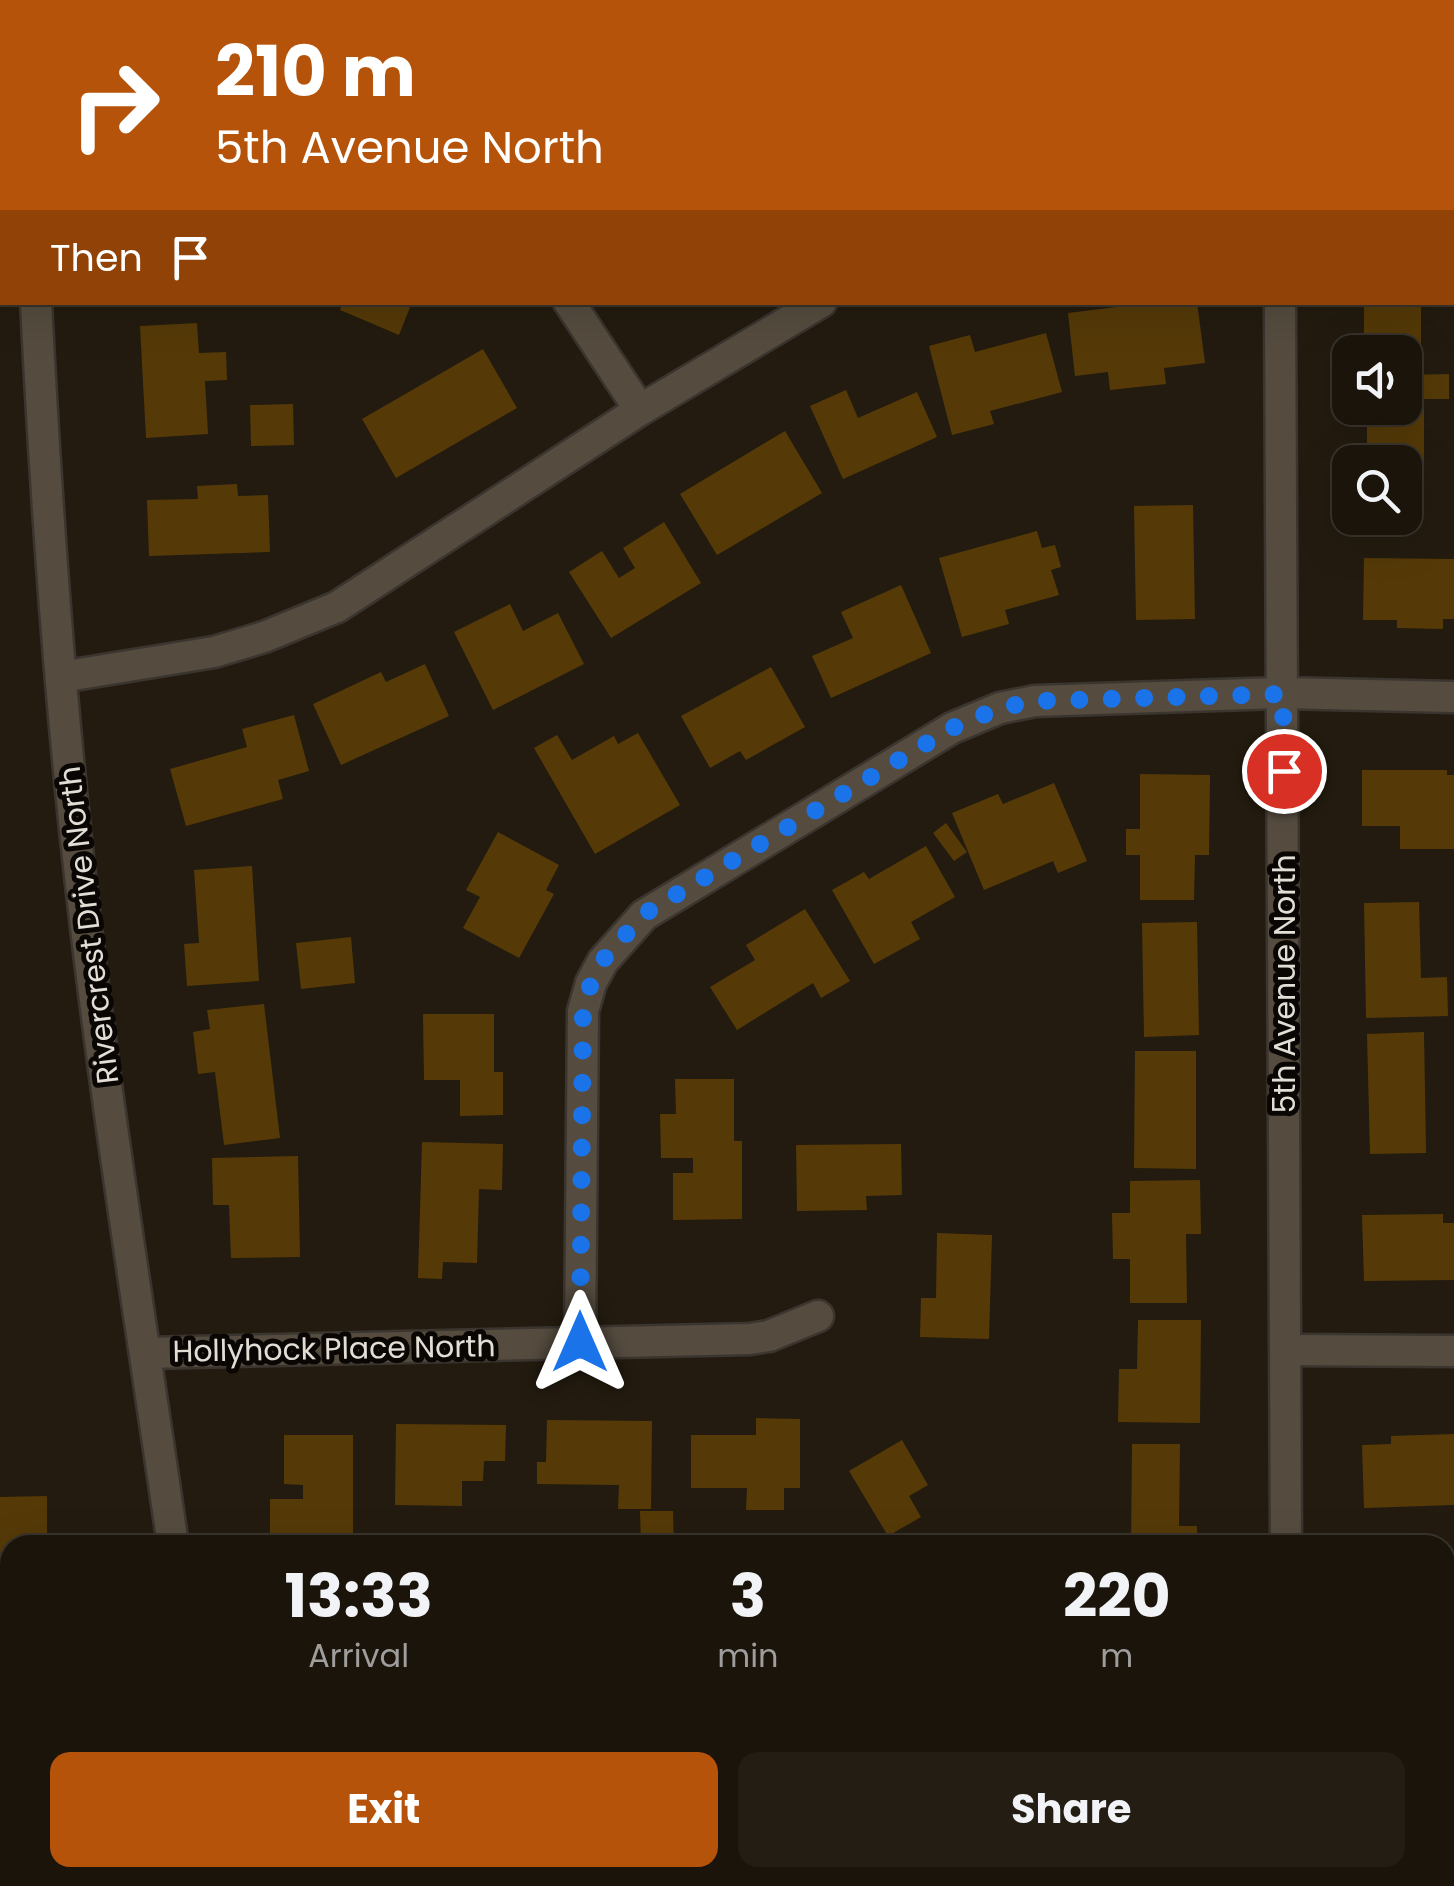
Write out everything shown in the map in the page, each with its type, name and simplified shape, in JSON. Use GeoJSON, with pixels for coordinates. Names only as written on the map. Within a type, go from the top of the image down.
{"type":"FeatureCollection","features":[{"type":"Feature","properties":{"kind":"street","name":"Rivercrest Drive North"},"geometry":{"type":"LineString","coordinates":[[36,305],[45,491],[90,963],[172,1535]]}},
{"type":"Feature","properties":{"kind":"street"},"geometry":{"type":"LineString","coordinates":[[571,305],[640,410]]}},
{"type":"Feature","properties":{"kind":"street"},"geometry":{"type":"LineString","coordinates":[[61,677],[214,652],[264,637],[337,607],[640,410],[816,305]]}},
{"type":"Feature","properties":{"kind":"street","name":"5th Avenue North"},"geometry":{"type":"LineString","coordinates":[[1280,305],[1286,1535]]}},
{"type":"Feature","properties":{"kind":"street"},"geometry":{"type":"LineString","coordinates":[[580,1342],[583,1012],[602,961],[644,914],[980,714],[1035,701],[1283,694],[1454,697]]}},
{"type":"Feature","properties":{"kind":"street","name":"Hollyhock Place North"},"geometry":{"type":"LineString","coordinates":[[146,1353],[760,1338],[818,1316]]}},
{"type":"Feature","properties":{"kind":"street"},"geometry":{"type":"LineString","coordinates":[[1286,1350],[1454,1351]]}},
{"type":"Feature","properties":{"kind":"building"},"geometry":{"type":"Polygon","coordinates":[[[342,305],[411,305],[399,335],[340,310],[342,305]]]}},
{"type":"Feature","properties":{"kind":"building"},"geometry":{"type":"Polygon","coordinates":[[[1133,305],[1197,305],[1205,363],[1164,368],[1166,384],[1110,390],[1108,372],[1075,376],[1068,313],[1133,305]]]}},
{"type":"Feature","properties":{"kind":"building"},"geometry":{"type":"Polygon","coordinates":[[[1364,305],[1421,305],[1421,335],[1364,335],[1364,305]]]}},
{"type":"Feature","properties":{"kind":"building"},"geometry":{"type":"Polygon","coordinates":[[[197,323],[199,353],[226,352],[227,380],[205,381],[208,434],[146,438],[140,326],[197,323]]]}},
{"type":"Feature","properties":{"kind":"building"},"geometry":{"type":"Polygon","coordinates":[[[1046,333],[1062,392],[990,411],[994,424],[952,435],[929,346],[970,335],[975,352],[1046,333]]]}},
{"type":"Feature","properties":{"kind":"building"},"geometry":{"type":"Polygon","coordinates":[[[483,349],[517,408],[396,478],[362,419],[483,349]]]}},
{"type":"Feature","properties":{"kind":"building"},"geometry":{"type":"Polygon","coordinates":[[[1449,374],[1449,399],[1424,399],[1424,494],[1422,445],[1367,445],[1367,425],[1422,425],[1422,375],[1449,374]]]}},
{"type":"Feature","properties":{"kind":"building"},"geometry":{"type":"Polygon","coordinates":[[[846,390],[858,418],[917,392],[937,437],[843,479],[810,406],[846,390]]]}},
{"type":"Feature","properties":{"kind":"building"},"geometry":{"type":"Polygon","coordinates":[[[293,404],[294,445],[251,446],[250,405],[293,404]]]}},
{"type":"Feature","properties":{"kind":"building"},"geometry":{"type":"Polygon","coordinates":[[[785,431],[822,493],[717,555],[680,494],[785,431]]]}},
{"type":"Feature","properties":{"kind":"building"},"geometry":{"type":"Polygon","coordinates":[[[237,484],[238,496],[268,495],[270,552],[149,556],[147,500],[198,499],[197,486],[237,484]]]}},
{"type":"Feature","properties":{"kind":"building"},"geometry":{"type":"Polygon","coordinates":[[[1193,505],[1195,619],[1136,620],[1134,506],[1193,505]]]}},
{"type":"Feature","properties":{"kind":"building"},"geometry":{"type":"Polygon","coordinates":[[[664,522],[701,583],[611,638],[569,572],[602,551],[619,578],[635,568],[623,548],[664,522]]]}},
{"type":"Feature","properties":{"kind":"building"},"geometry":{"type":"Polygon","coordinates":[[[1037,531],[1042,548],[1055,545],[1061,567],[1051,570],[1059,595],[1005,610],[1009,624],[962,637],[939,558],[1037,531]]]}},
{"type":"Feature","properties":{"kind":"building"},"geometry":{"type":"Polygon","coordinates":[[[1364,558],[1454,559],[1454,619],[1443,619],[1443,629],[1397,628],[1397,620],[1363,620],[1364,558]]]}},
{"type":"Feature","properties":{"kind":"building"},"geometry":{"type":"Polygon","coordinates":[[[901,585],[931,653],[831,698],[812,656],[853,638],[841,612],[901,585]]]}},
{"type":"Feature","properties":{"kind":"building"},"geometry":{"type":"Polygon","coordinates":[[[510,604],[523,631],[558,613],[584,664],[493,710],[454,632],[510,604]]]}},
{"type":"Feature","properties":{"kind":"building"},"geometry":{"type":"Polygon","coordinates":[[[425,664],[449,716],[341,765],[313,704],[381,672],[386,682],[425,664]]]}},
{"type":"Feature","properties":{"kind":"building"},"geometry":{"type":"Polygon","coordinates":[[[771,667],[805,727],[746,760],[740,751],[710,768],[681,716],[771,667]]]}},
{"type":"Feature","properties":{"kind":"building"},"geometry":{"type":"Polygon","coordinates":[[[294,715],[309,771],[278,780],[283,799],[186,826],[170,769],[247,747],[242,729],[294,715]]]}},
{"type":"Feature","properties":{"kind":"building"},"geometry":{"type":"Polygon","coordinates":[[[638,733],[680,805],[595,854],[534,748],[557,735],[572,760],[614,736],[618,744],[638,733]]]}},
{"type":"Feature","properties":{"kind":"building"},"geometry":{"type":"Polygon","coordinates":[[[1362,770],[1447,770],[1447,775],[1454,775],[1454,849],[1400,849],[1400,826],[1362,826],[1362,770]]]}},
{"type":"Feature","properties":{"kind":"building"},"geometry":{"type":"Polygon","coordinates":[[[1140,774],[1210,775],[1209,855],[1195,855],[1194,900],[1140,900],[1140,855],[1126,855],[1126,829],[1140,829],[1140,774]]]}},
{"type":"Feature","properties":{"kind":"building"},"geometry":{"type":"Polygon","coordinates":[[[1054,783],[1087,861],[1058,873],[1053,861],[984,890],[952,813],[998,794],[1003,804],[1054,783]]]}},
{"type":"Feature","properties":{"kind":"building"},"geometry":{"type":"Polygon","coordinates":[[[946,823],[967,852],[954,861],[933,833],[946,823]]]}},
{"type":"Feature","properties":{"kind":"building"},"geometry":{"type":"Polygon","coordinates":[[[498,832],[559,865],[546,890],[554,894],[519,958],[463,928],[480,897],[466,890],[498,832]]]}},
{"type":"Feature","properties":{"kind":"building"},"geometry":{"type":"Polygon","coordinates":[[[926,846],[955,897],[911,922],[920,939],[874,964],[832,890],[864,872],[869,879],[926,846]]]}},
{"type":"Feature","properties":{"kind":"building"},"geometry":{"type":"Polygon","coordinates":[[[252,866],[259,981],[187,986],[184,944],[199,943],[194,870],[252,866]]]}},
{"type":"Feature","properties":{"kind":"building"},"geometry":{"type":"Polygon","coordinates":[[[1419,902],[1421,978],[1447,977],[1448,1016],[1366,1018],[1364,903],[1419,902]]]}},
{"type":"Feature","properties":{"kind":"building"},"geometry":{"type":"Polygon","coordinates":[[[805,909],[850,981],[821,998],[813,983],[737,1030],[710,987],[755,960],[746,945],[805,909]]]}},
{"type":"Feature","properties":{"kind":"building"},"geometry":{"type":"Polygon","coordinates":[[[1197,922],[1199,1035],[1144,1037],[1142,923],[1197,922]]]}},
{"type":"Feature","properties":{"kind":"building"},"geometry":{"type":"Polygon","coordinates":[[[351,937],[355,983],[301,989],[296,943],[351,937]]]}},
{"type":"Feature","properties":{"kind":"building"},"geometry":{"type":"Polygon","coordinates":[[[264,1004],[280,1138],[224,1145],[215,1072],[198,1074],[193,1032],[210,1029],[207,1010],[264,1004]]]}},
{"type":"Feature","properties":{"kind":"building"},"geometry":{"type":"Polygon","coordinates":[[[423,1014],[494,1014],[494,1072],[503,1072],[503,1115],[460,1116],[460,1080],[424,1080],[423,1014]]]}},
{"type":"Feature","properties":{"kind":"building"},"geometry":{"type":"Polygon","coordinates":[[[1424,1032],[1426,1153],[1370,1154],[1367,1034],[1424,1032]]]}},
{"type":"Feature","properties":{"kind":"building"},"geometry":{"type":"Polygon","coordinates":[[[1135,1051],[1196,1051],[1196,1169],[1134,1168],[1135,1051]]]}},
{"type":"Feature","properties":{"kind":"building"},"geometry":{"type":"Polygon","coordinates":[[[675,1079],[734,1079],[734,1141],[742,1141],[742,1219],[673,1220],[673,1173],[693,1173],[693,1158],[661,1158],[660,1114],[676,1114],[675,1079]]]}},
{"type":"Feature","properties":{"kind":"building"},"geometry":{"type":"Polygon","coordinates":[[[422,1142],[503,1144],[502,1190],[479,1189],[477,1263],[443,1262],[442,1279],[418,1278],[422,1142]]]}},
{"type":"Feature","properties":{"kind":"building"},"geometry":{"type":"Polygon","coordinates":[[[901,1144],[902,1195],[866,1196],[867,1210],[797,1211],[796,1145],[901,1144]]]}},
{"type":"Feature","properties":{"kind":"building"},"geometry":{"type":"Polygon","coordinates":[[[298,1156],[300,1257],[231,1258],[229,1205],[213,1205],[212,1158],[298,1156]]]}},
{"type":"Feature","properties":{"kind":"building"},"geometry":{"type":"Polygon","coordinates":[[[1200,1180],[1201,1234],[1186,1234],[1187,1303],[1130,1303],[1130,1259],[1113,1259],[1112,1213],[1130,1213],[1130,1181],[1200,1180]]]}},
{"type":"Feature","properties":{"kind":"building"},"geometry":{"type":"Polygon","coordinates":[[[1443,1214],[1443,1223],[1454,1223],[1454,1280],[1364,1281],[1362,1215],[1443,1214]]]}},
{"type":"Feature","properties":{"kind":"building"},"geometry":{"type":"Polygon","coordinates":[[[937,1233],[992,1235],[989,1339],[920,1337],[921,1298],[936,1298],[937,1233]]]}},
{"type":"Feature","properties":{"kind":"building"},"geometry":{"type":"Polygon","coordinates":[[[1138,1320],[1201,1320],[1200,1423],[1118,1422],[1119,1369],[1137,1369],[1138,1320]]]}},
{"type":"Feature","properties":{"kind":"building"},"geometry":{"type":"Polygon","coordinates":[[[756,1418],[800,1419],[800,1488],[784,1488],[784,1510],[746,1510],[747,1488],[691,1488],[691,1435],[756,1435],[756,1418]]]}},
{"type":"Feature","properties":{"kind":"building"},"geometry":{"type":"Polygon","coordinates":[[[547,1420],[652,1421],[651,1509],[618,1509],[619,1485],[537,1484],[537,1462],[546,1462],[547,1420]]]}},
{"type":"Feature","properties":{"kind":"building"},"geometry":{"type":"Polygon","coordinates":[[[396,1424],[506,1425],[505,1461],[484,1461],[483,1481],[462,1481],[462,1506],[395,1505],[396,1424]]]}},
{"type":"Feature","properties":{"kind":"building"},"geometry":{"type":"Polygon","coordinates":[[[1454,1434],[1454,1505],[1364,1508],[1362,1445],[1391,1444],[1391,1436],[1454,1434]]]}},
{"type":"Feature","properties":{"kind":"building"},"geometry":{"type":"Polygon","coordinates":[[[284,1435],[353,1435],[353,1535],[270,1535],[270,1499],[303,1499],[303,1485],[284,1484],[284,1435]]]}},
{"type":"Feature","properties":{"kind":"building"},"geometry":{"type":"Polygon","coordinates":[[[902,1440],[928,1485],[909,1496],[921,1517],[887,1535],[849,1471],[902,1440]]]}},
{"type":"Feature","properties":{"kind":"building"},"geometry":{"type":"Polygon","coordinates":[[[1132,1444],[1180,1444],[1179,1526],[1197,1526],[1197,1535],[1131,1535],[1132,1444]]]}},
{"type":"Feature","properties":{"kind":"building"},"geometry":{"type":"Polygon","coordinates":[[[47,1496],[47,1535],[0,1535],[0,1497],[47,1496]]]}},
{"type":"Feature","properties":{"kind":"building"},"geometry":{"type":"Polygon","coordinates":[[[640,1511],[673,1511],[674,1535],[641,1535],[640,1511]]]}},
{"type":"Feature","properties":{"kind":"route"},"geometry":{"type":"LineString","coordinates":[[580,1342],[583,1012],[602,961],[644,914],[952,728],[1000,708],[1035,701],[1283,694],[1284,771]]}}]}
